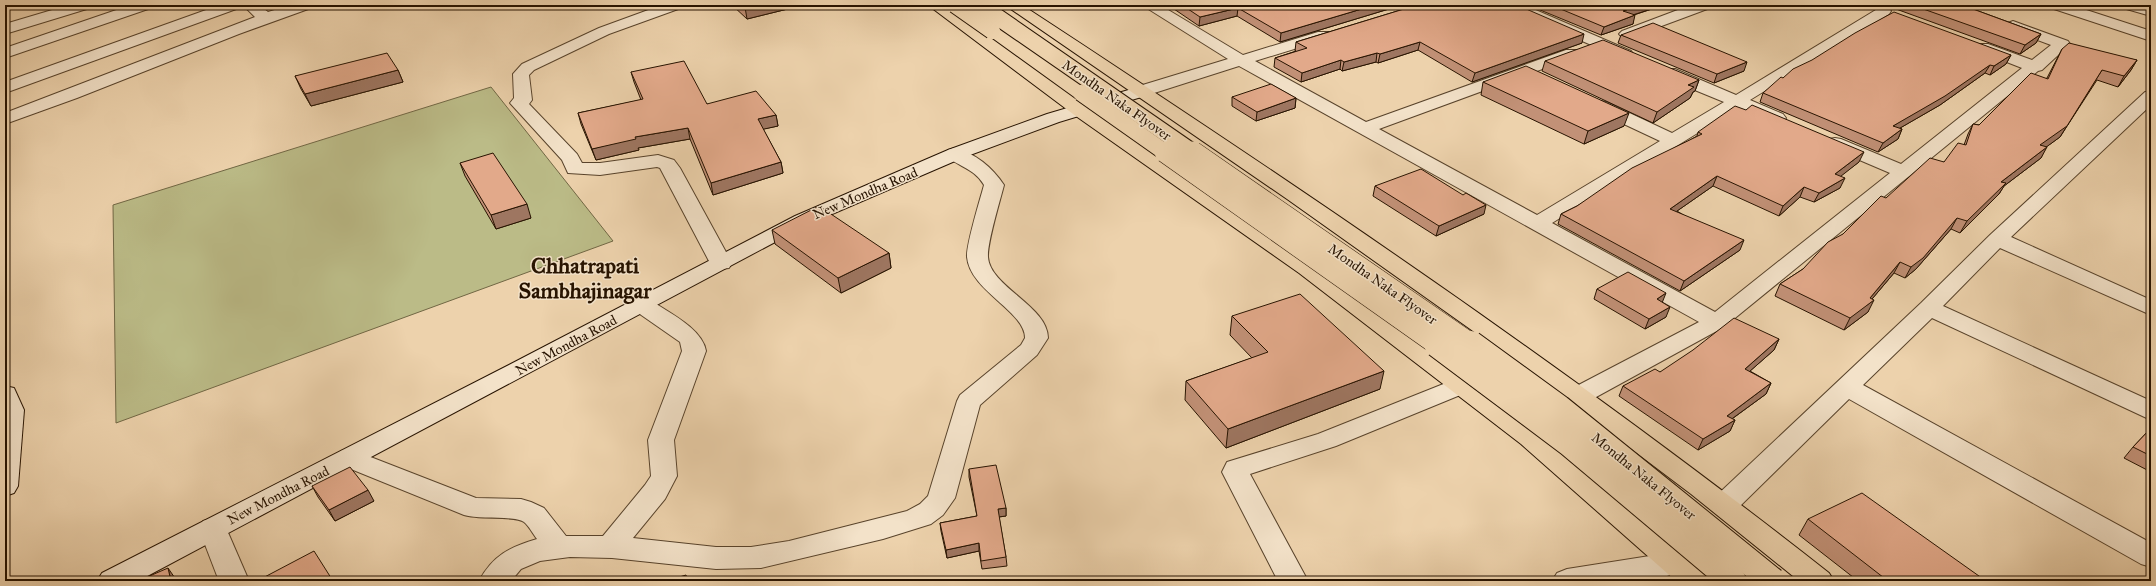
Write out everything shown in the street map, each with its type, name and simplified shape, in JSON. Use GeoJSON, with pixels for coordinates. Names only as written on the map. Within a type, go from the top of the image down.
{"type":"FeatureCollection","features":[{"type":"Feature","properties":{"kind":"main road"},"geometry":{"type":"LineString","coordinates":[[935,5],[1079,110],[1307,268],[1530,438],[1696,581]]}},
{"type":"Feature","properties":{"kind":"main road","name":"Mondha Naka Flyover"},"geometry":{"type":"LineString","coordinates":[[955,5],[1471,368],[1569,443],[1733,581]]}},
{"type":"Feature","properties":{"kind":"main road","name":"Mondha Naka Flyover"},"geometry":{"type":"LineString","coordinates":[[980,5],[1499,364],[1559,408],[1773,581]]}},
{"type":"Feature","properties":{"kind":"main road"},"geometry":{"type":"LineString","coordinates":[[1012,5],[1142,91],[1493,333],[1725,504],[1819,581]]}},
{"type":"Feature","properties":{"kind":"street"},"geometry":{"type":"LineString","coordinates":[[5,29],[85,5]]}},
{"type":"Feature","properties":{"kind":"street"},"geometry":{"type":"LineString","coordinates":[[5,53],[146,5]]}},
{"type":"Feature","properties":{"kind":"street"},"geometry":{"type":"LineString","coordinates":[[5,88],[234,5]]}},
{"type":"Feature","properties":{"kind":"street"},"geometry":{"type":"LineString","coordinates":[[250,5],[266,18]]}},
{"type":"Feature","properties":{"kind":"street"},"geometry":{"type":"LineString","coordinates":[[5,119],[78,93],[202,41],[306,5]]}},
{"type":"Feature","properties":{"kind":"street"},"geometry":{"type":"LineString","coordinates":[[676,5],[604,31],[528,67],[521,74],[523,100],[519,103],[570,158],[575,169],[600,169],[658,161],[667,164],[671,168],[722,263]]}},
{"type":"Feature","properties":{"kind":"street"},"geometry":{"type":"LineString","coordinates":[[1511,5],[1636,59]]}},
{"type":"Feature","properties":{"kind":"street"},"geometry":{"type":"LineString","coordinates":[[1365,128],[1705,5]]}},
{"type":"Feature","properties":{"kind":"street"},"geometry":{"type":"LineString","coordinates":[[1538,223],[1736,101],[1891,14],[1866,5]]}},
{"type":"Feature","properties":{"kind":"street"},"geometry":{"type":"LineString","coordinates":[[2056,5],[2151,36]]}},
{"type":"Feature","properties":{"kind":"street"},"geometry":{"type":"LineString","coordinates":[[2128,5],[2151,12]]}},
{"type":"Feature","properties":{"kind":"street"},"geometry":{"type":"LineString","coordinates":[[1161,7],[1242,60],[1716,322]]}},
{"type":"Feature","properties":{"kind":"street"},"geometry":{"type":"LineString","coordinates":[[1578,396],[1716,322],[2036,67],[2062,44],[1997,20]]}},
{"type":"Feature","properties":{"kind":"street","name":"New Mondha Road"},"geometry":{"type":"LineString","coordinates":[[112,581],[350,458],[802,220],[955,154],[1079,110],[1337,31]]}},
{"type":"Feature","properties":{"kind":"street"},"geometry":{"type":"LineString","coordinates":[[1971,43],[2036,67]]}},
{"type":"Feature","properties":{"kind":"street"},"geometry":{"type":"LineString","coordinates":[[1658,68],[1795,126]]}},
{"type":"Feature","properties":{"kind":"street"},"geometry":{"type":"LineString","coordinates":[[1524,71],[1545,81]]}},
{"type":"Feature","properties":{"kind":"street"},"geometry":{"type":"LineString","coordinates":[[1725,504],[1847,388],[1997,239],[2151,96]]}},
{"type":"Feature","properties":{"kind":"street"},"geometry":{"type":"LineString","coordinates":[[1588,100],[1673,140]]}},
{"type":"Feature","properties":{"kind":"street"},"geometry":{"type":"LineString","coordinates":[[1824,138],[1904,172]]}},
{"type":"Feature","properties":{"kind":"street"},"geometry":{"type":"LineString","coordinates":[[494,581],[506,564],[518,556],[538,549],[558,546],[609,548],[674,552],[709,559],[743,559],[786,552],[905,524],[922,517],[934,509],[941,498],[969,401],[1029,350],[1036,342],[1037,335],[1033,324],[985,277],[979,268],[977,255],[994,185],[989,175],[979,166],[955,154]]}},
{"type":"Feature","properties":{"kind":"street"},"geometry":{"type":"LineString","coordinates":[[1997,239],[2151,308]]}},
{"type":"Feature","properties":{"kind":"street"},"geometry":{"type":"LineString","coordinates":[[609,548],[655,492],[664,476],[660,440],[694,351],[692,343],[688,337],[642,305]]}},
{"type":"Feature","properties":{"kind":"street"},"geometry":{"type":"LineString","coordinates":[[1929,308],[2151,411]]}},
{"type":"Feature","properties":{"kind":"street"},"geometry":{"type":"LineString","coordinates":[[1293,581],[1235,472],[1236,469],[1327,440],[1461,385]]}},
{"type":"Feature","properties":{"kind":"street"},"geometry":{"type":"LineString","coordinates":[[1847,388],[2151,556]]}},
{"type":"Feature","properties":{"kind":"street"},"geometry":{"type":"LineString","coordinates":[[5,394],[12,410],[5,486]]}},
{"type":"Feature","properties":{"kind":"street"},"geometry":{"type":"LineString","coordinates":[[350,458],[474,508],[521,509],[534,515],[558,546]]}},
{"type":"Feature","properties":{"kind":"street"},"geometry":{"type":"LineString","coordinates":[[213,529],[234,581]]}},
{"type":"Feature","properties":{"kind":"street"},"geometry":{"type":"LineString","coordinates":[[1567,581],[1675,563]]}},
{"type":"Feature","properties":{"kind":"green space"},"geometry":{"type":"Polygon","coordinates":[[[491,87],[613,241],[116,423],[113,205],[491,87]]]}},
{"type":"Feature","properties":{"kind":"building"},"geometry":{"type":"Polygon","coordinates":[[[743,5],[754,5],[745,7],[743,5]]]}},
{"type":"Feature","properties":{"kind":"building"},"geometry":{"type":"Polygon","coordinates":[[[1182,5],[1375,5],[1281,33],[1238,8],[1200,17],[1182,5]]]}},
{"type":"Feature","properties":{"kind":"building"},"geometry":{"type":"Polygon","coordinates":[[[1417,5],[1517,5],[1584,34],[1475,73],[1420,42],[1380,54],[1377,53],[1344,62],[1341,60],[1302,73],[1275,58],[1307,48],[1296,42],[1417,5]]]}},
{"type":"Feature","properties":{"kind":"building"},"geometry":{"type":"Polygon","coordinates":[[[1551,5],[1641,5],[1623,11],[1635,15],[1604,27],[1551,5]]]}},
{"type":"Feature","properties":{"kind":"building"},"geometry":{"type":"Polygon","coordinates":[[[1912,5],[1962,5],[2041,34],[2025,45],[1912,5]]]}},
{"type":"Feature","properties":{"kind":"building"},"geometry":{"type":"Polygon","coordinates":[[[1894,12],[2011,55],[1994,66],[1990,65],[1945,96],[1893,126],[1902,129],[1883,143],[1763,93],[1781,77],[1783,78],[1793,69],[1812,60],[1855,33],[1894,12]]]}},
{"type":"Feature","properties":{"kind":"building"},"geometry":{"type":"Polygon","coordinates":[[[1653,23],[1747,62],[1717,74],[1621,35],[1653,23]]]}},
{"type":"Feature","properties":{"kind":"building"},"geometry":{"type":"Polygon","coordinates":[[[1603,40],[1699,80],[1688,85],[1694,87],[1657,112],[1545,61],[1603,40]]]}},
{"type":"Feature","properties":{"kind":"building"},"geometry":{"type":"Polygon","coordinates":[[[2069,43],[2137,60],[2124,76],[2102,70],[2067,126],[2040,145],[2047,147],[2001,182],[2006,183],[1967,221],[1957,218],[1923,258],[1911,267],[1900,262],[1870,298],[1874,300],[1850,318],[1780,284],[1803,269],[1828,242],[1843,234],[1881,196],[1886,198],[1930,158],[1944,162],[1958,143],[1966,145],[1973,124],[1979,125],[2031,73],[2048,79],[2062,49],[2069,43]]]}},
{"type":"Feature","properties":{"kind":"building"},"geometry":{"type":"Polygon","coordinates":[[[387,53],[398,70],[305,94],[295,76],[387,53]]]}},
{"type":"Feature","properties":{"kind":"building"},"geometry":{"type":"Polygon","coordinates":[[[684,61],[707,104],[756,91],[776,115],[758,119],[781,162],[711,183],[688,128],[635,137],[636,139],[592,149],[578,113],[643,99],[631,72],[684,61]]]}},
{"type":"Feature","properties":{"kind":"building"},"geometry":{"type":"Polygon","coordinates":[[[1526,66],[1629,113],[1588,131],[1483,82],[1526,66]]]}},
{"type":"Feature","properties":{"kind":"building"},"geometry":{"type":"Polygon","coordinates":[[[1271,84],[1296,98],[1257,112],[1232,97],[1271,84]]]}},
{"type":"Feature","properties":{"kind":"building"},"geometry":{"type":"Polygon","coordinates":[[[1752,105],[1864,152],[1835,174],[1845,178],[1819,193],[1804,187],[1783,206],[1717,176],[1670,209],[1744,240],[1684,281],[1561,214],[1577,206],[1632,168],[1702,134],[1698,132],[1735,106],[1746,110],[1752,105]]]}},
{"type":"Feature","properties":{"kind":"building"},"geometry":{"type":"Polygon","coordinates":[[[493,153],[527,204],[491,215],[460,163],[493,153]]]}},
{"type":"Feature","properties":{"kind":"building"},"geometry":{"type":"Polygon","coordinates":[[[1421,169],[1463,195],[1466,193],[1486,205],[1439,226],[1375,186],[1421,169]]]}},
{"type":"Feature","properties":{"kind":"building"},"geometry":{"type":"Polygon","coordinates":[[[819,206],[889,253],[838,278],[772,230],[819,206]]]}},
{"type":"Feature","properties":{"kind":"building"},"geometry":{"type":"Polygon","coordinates":[[[1628,272],[1666,293],[1657,299],[1670,307],[1649,319],[1597,289],[1628,272]]]}},
{"type":"Feature","properties":{"kind":"building"},"geometry":{"type":"Polygon","coordinates":[[[1300,294],[1384,371],[1228,429],[1186,381],[1268,352],[1232,316],[1300,294]]]}},
{"type":"Feature","properties":{"kind":"building"},"geometry":{"type":"Polygon","coordinates":[[[1734,318],[1779,339],[1745,369],[1771,383],[1727,416],[1735,420],[1703,439],[1623,386],[1655,369],[1660,372],[1693,350],[1734,318]]]}},
{"type":"Feature","properties":{"kind":"building"},"geometry":{"type":"Polygon","coordinates":[[[2151,428],[2151,456],[2133,447],[2151,428]]]}},
{"type":"Feature","properties":{"kind":"building"},"geometry":{"type":"Polygon","coordinates":[[[996,465],[1006,508],[998,509],[1006,557],[981,561],[979,543],[946,550],[940,523],[977,516],[969,469],[996,465]]]}},
{"type":"Feature","properties":{"kind":"building"},"geometry":{"type":"Polygon","coordinates":[[[350,467],[368,490],[329,510],[312,486],[350,467]]]}},
{"type":"Feature","properties":{"kind":"building"},"geometry":{"type":"Polygon","coordinates":[[[1862,493],[1986,581],[1888,581],[1808,519],[1862,493]]]}},
{"type":"Feature","properties":{"kind":"building"},"geometry":{"type":"Polygon","coordinates":[[[314,551],[333,581],[257,581],[314,551]]]}},
{"type":"Feature","properties":{"kind":"building"},"geometry":{"type":"Polygon","coordinates":[[[168,568],[171,581],[138,581],[168,568]]]}},
{"type":"Feature","properties":{"kind":"building"},"geometry":{"type":"Polygon","coordinates":[[[686,575],[688,581],[666,581],[686,575]]]}},
{"type":"Feature","properties":{"kind":"district","name":"Chhatrapati Sambhajinagar"},"geometry":{"type":"Point","coordinates":[585,278]}}]}
